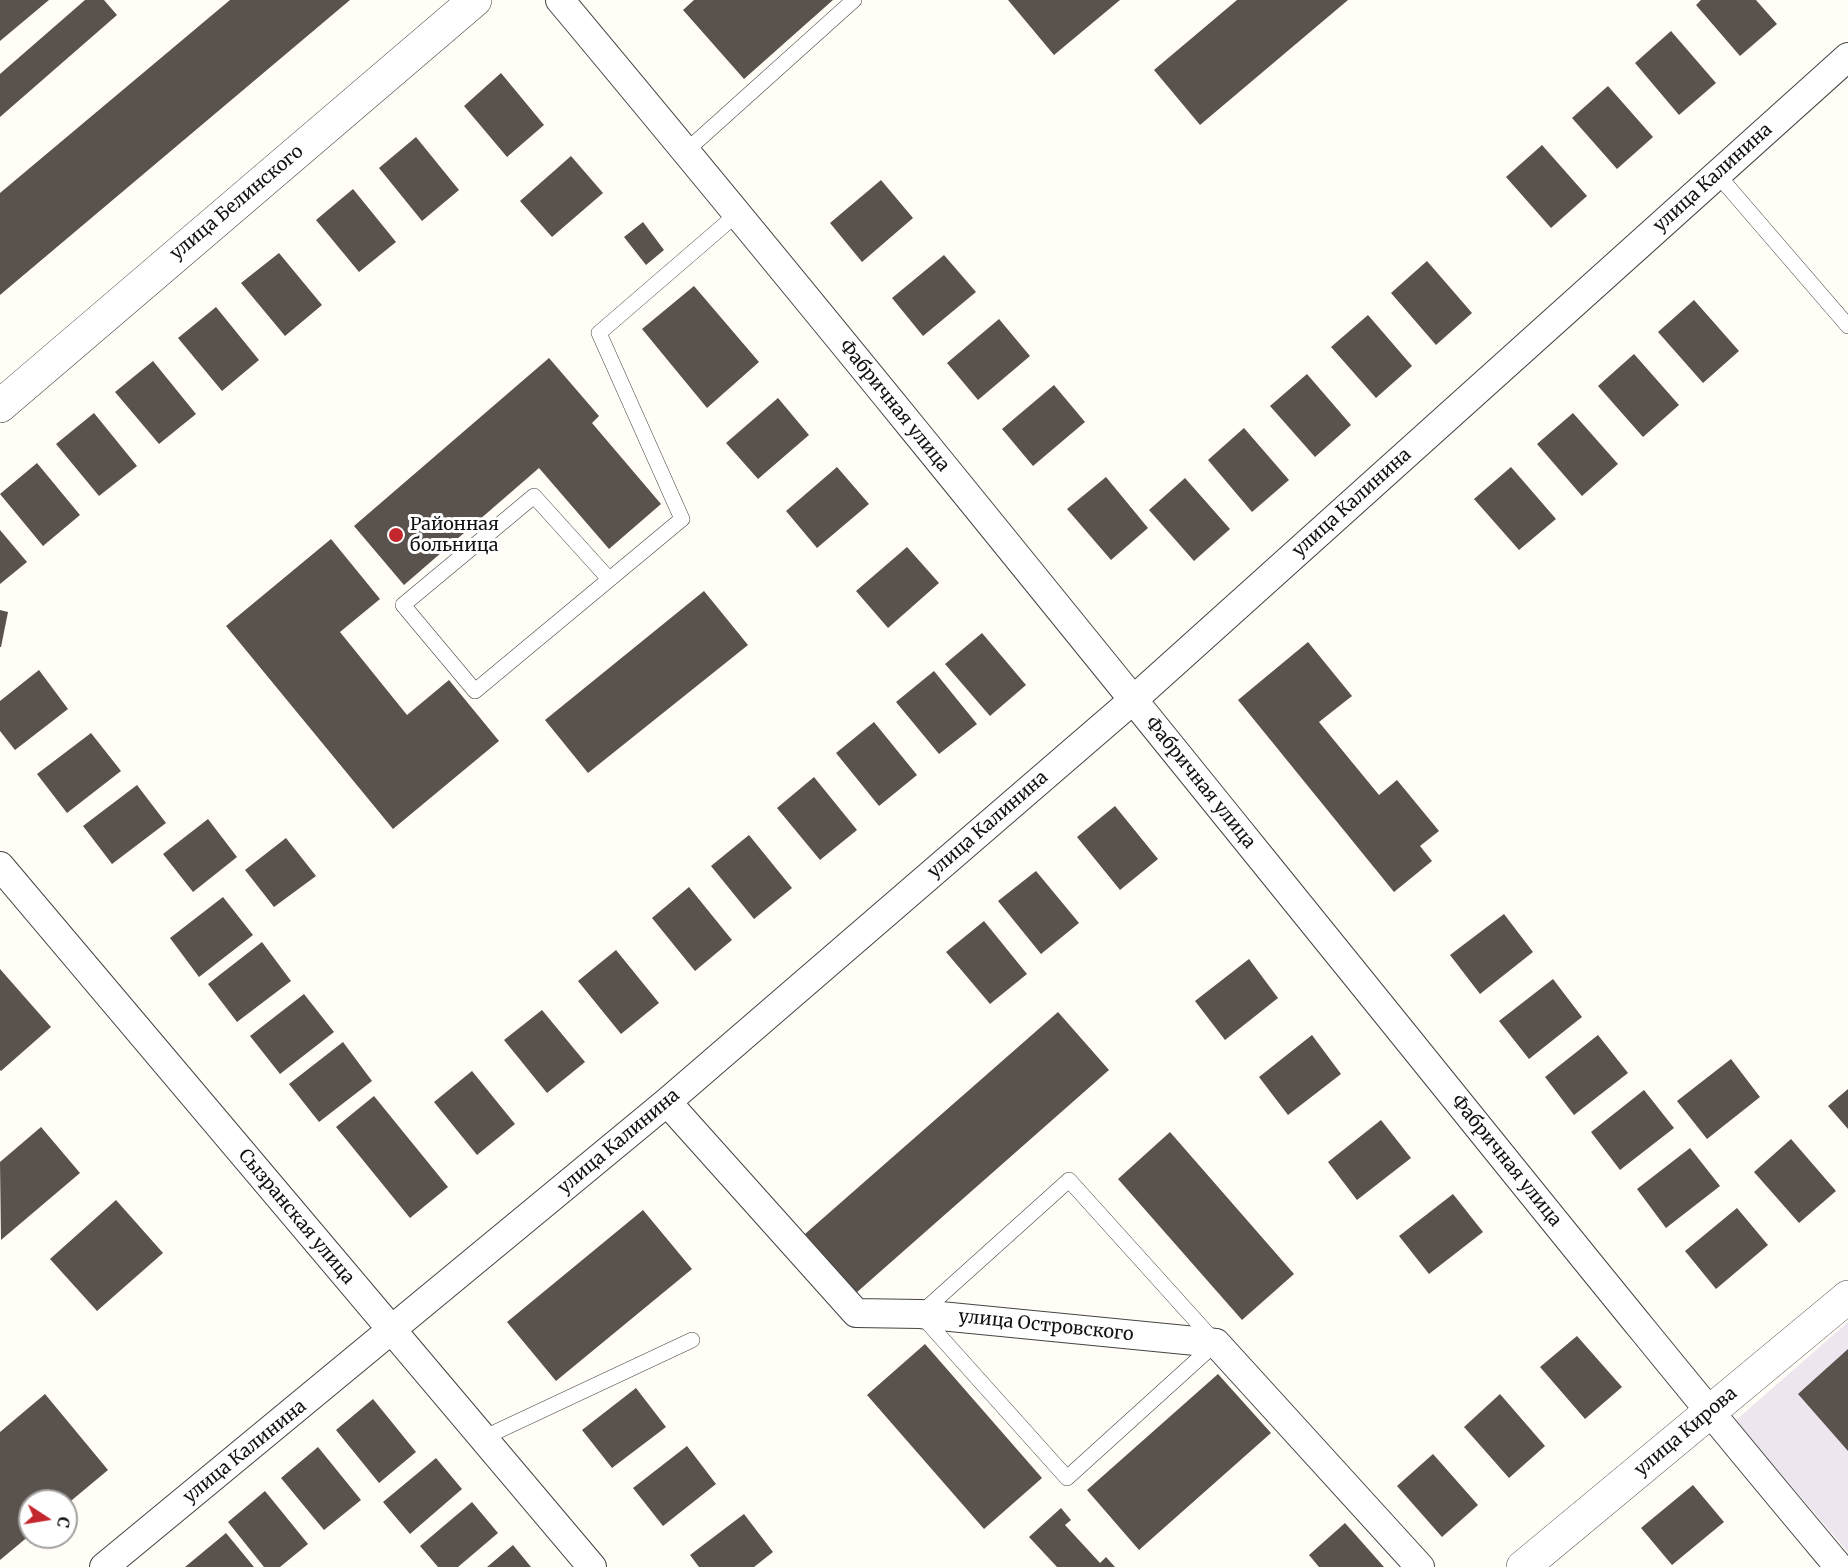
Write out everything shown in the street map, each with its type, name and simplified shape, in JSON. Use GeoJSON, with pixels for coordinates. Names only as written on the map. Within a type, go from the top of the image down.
{"type":"FeatureCollection","features":[{"type":"Feature","properties":{"kind":"street","name":"улица Белинского"},"geometry":{"type":"LineString","coordinates":[[0,406],[475,0]]}},
{"type":"Feature","properties":{"kind":"street","name":"Фабричная улица"},"geometry":{"type":"LineString","coordinates":[[560,0],[686,151],[1133,700],[1710,1413],[1839,1567]]}},
{"type":"Feature","properties":{"kind":"street","name":"улица Калинина"},"geometry":{"type":"LineString","coordinates":[[104,1567],[667,1102],[1133,700],[1848,57]]}},
{"type":"Feature","properties":{"kind":"street","name":"Сызранская улица"},"geometry":{"type":"LineString","coordinates":[[0,866],[592,1567]]}},
{"type":"Feature","properties":{"kind":"street","name":"улица Островского"},"geometry":{"type":"LineString","coordinates":[[667,1102],[856,1313],[920,1314],[1216,1343]]}},
{"type":"Feature","properties":{"kind":"street","name":"улица Кирова"},"geometry":{"type":"LineString","coordinates":[[1523,1567],[1848,1296]]}},
{"type":"Feature","properties":{"kind":"street"},"geometry":{"type":"LineString","coordinates":[[1216,1343],[1420,1567]]}},
{"type":"Feature","properties":{"kind":"lane"},"geometry":{"type":"LineString","coordinates":[[686,151],[854,0]]}},
{"type":"Feature","properties":{"kind":"lane"},"geometry":{"type":"LineString","coordinates":[[1718,174],[1848,326]]}},
{"type":"Feature","properties":{"kind":"lane"},"geometry":{"type":"LineString","coordinates":[[609,579],[534,496],[403,605],[475,691],[682,519],[599,333],[737,214]]}},
{"type":"Feature","properties":{"kind":"lane"},"geometry":{"type":"LineString","coordinates":[[1069,1180],[1216,1343],[1067,1478],[920,1314],[1069,1180]]}},
{"type":"Feature","properties":{"kind":"lane"},"geometry":{"type":"LineString","coordinates":[[483,1438],[692,1340]]}},
{"type":"Feature","properties":{"kind":"shaded area"},"geometry":{"type":"Polygon","coordinates":[[[1848,1322],[1848,1552],[1735,1421],[1848,1322]]]}},
{"type":"Feature","properties":{"kind":"building"},"geometry":{"type":"Polygon","coordinates":[[[0,0],[49,0],[0,41],[0,0]]]}},
{"type":"Feature","properties":{"kind":"building"},"geometry":{"type":"Polygon","coordinates":[[[85,0],[104,0],[117,15],[0,117],[0,74],[85,0]]]}},
{"type":"Feature","properties":{"kind":"building"},"geometry":{"type":"Polygon","coordinates":[[[230,0],[350,0],[0,295],[0,193],[230,0]]]}},
{"type":"Feature","properties":{"kind":"building"},"geometry":{"type":"Polygon","coordinates":[[[694,0],[833,0],[744,79],[683,10],[694,0]]]}},
{"type":"Feature","properties":{"kind":"building"},"geometry":{"type":"Polygon","coordinates":[[[1008,0],[1120,0],[1054,55],[1008,0]]]}},
{"type":"Feature","properties":{"kind":"building"},"geometry":{"type":"Polygon","coordinates":[[[1237,0],[1348,0],[1200,125],[1154,70],[1237,0]]]}},
{"type":"Feature","properties":{"kind":"building"},"geometry":{"type":"Polygon","coordinates":[[[1701,0],[1756,0],[1777,24],[1740,56],[1696,5],[1701,0]]]}},
{"type":"Feature","properties":{"kind":"building"},"geometry":{"type":"Polygon","coordinates":[[[1671,31],[1716,83],[1679,115],[1635,63],[1671,31]]]}},
{"type":"Feature","properties":{"kind":"building"},"geometry":{"type":"Polygon","coordinates":[[[501,73],[544,125],[507,157],[464,106],[501,73]]]}},
{"type":"Feature","properties":{"kind":"building"},"geometry":{"type":"Polygon","coordinates":[[[1608,86],[1653,137],[1617,169],[1572,118],[1608,86]]]}},
{"type":"Feature","properties":{"kind":"building"},"geometry":{"type":"Polygon","coordinates":[[[416,137],[459,190],[422,221],[379,168],[416,137]]]}},
{"type":"Feature","properties":{"kind":"building"},"geometry":{"type":"Polygon","coordinates":[[[1542,145],[1587,196],[1551,228],[1506,177],[1542,145]]]}},
{"type":"Feature","properties":{"kind":"building"},"geometry":{"type":"Polygon","coordinates":[[[571,156],[603,193],[552,237],[520,201],[571,156]]]}},
{"type":"Feature","properties":{"kind":"building"},"geometry":{"type":"Polygon","coordinates":[[[881,180],[913,218],[862,262],[830,223],[881,180]]]}},
{"type":"Feature","properties":{"kind":"building"},"geometry":{"type":"Polygon","coordinates":[[[353,189],[396,242],[359,272],[316,220],[353,189]]]}},
{"type":"Feature","properties":{"kind":"building"},"geometry":{"type":"Polygon","coordinates":[[[643,222],[664,250],[646,265],[624,237],[643,222]]]}},
{"type":"Feature","properties":{"kind":"building"},"geometry":{"type":"Polygon","coordinates":[[[279,253],[322,305],[285,336],[241,283],[279,253]]]}},
{"type":"Feature","properties":{"kind":"building"},"geometry":{"type":"Polygon","coordinates":[[[944,255],[976,292],[923,336],[892,298],[944,255]]]}},
{"type":"Feature","properties":{"kind":"building"},"geometry":{"type":"Polygon","coordinates":[[[1427,261],[1472,313],[1436,345],[1391,293],[1427,261]]]}},
{"type":"Feature","properties":{"kind":"building"},"geometry":{"type":"Polygon","coordinates":[[[694,286],[759,362],[707,408],[642,329],[694,286]]]}},
{"type":"Feature","properties":{"kind":"building"},"geometry":{"type":"Polygon","coordinates":[[[1694,300],[1739,351],[1703,383],[1658,332],[1694,300]]]}},
{"type":"Feature","properties":{"kind":"building"},"geometry":{"type":"Polygon","coordinates":[[[216,307],[259,360],[222,391],[178,338],[216,307]]]}},
{"type":"Feature","properties":{"kind":"building"},"geometry":{"type":"Polygon","coordinates":[[[1368,315],[1412,366],[1376,398],[1331,347],[1368,315]]]}},
{"type":"Feature","properties":{"kind":"building"},"geometry":{"type":"Polygon","coordinates":[[[999,319],[1030,356],[978,400],[947,363],[999,319]]]}},
{"type":"Feature","properties":{"kind":"building"},"geometry":{"type":"Polygon","coordinates":[[[1634,354],[1679,405],[1643,437],[1598,386],[1634,354]]]}},
{"type":"Feature","properties":{"kind":"building"},"geometry":{"type":"Polygon","coordinates":[[[549,358],[599,416],[592,423],[661,504],[609,549],[539,468],[404,585],[354,526],[549,358]]]}},
{"type":"Feature","properties":{"kind":"building"},"geometry":{"type":"Polygon","coordinates":[[[153,361],[196,414],[159,444],[115,392],[153,361]]]}},
{"type":"Feature","properties":{"kind":"building"},"geometry":{"type":"Polygon","coordinates":[[[1307,374],[1351,425],[1315,457],[1270,406],[1307,374]]]}},
{"type":"Feature","properties":{"kind":"building"},"geometry":{"type":"Polygon","coordinates":[[[1054,385],[1085,422],[1033,466],[1002,429],[1054,385]]]}},
{"type":"Feature","properties":{"kind":"building"},"geometry":{"type":"Polygon","coordinates":[[[778,398],[809,435],[758,479],[726,443],[778,398]]]}},
{"type":"Feature","properties":{"kind":"building"},"geometry":{"type":"Polygon","coordinates":[[[94,413],[137,466],[99,496],[56,444],[94,413]]]}},
{"type":"Feature","properties":{"kind":"building"},"geometry":{"type":"Polygon","coordinates":[[[1573,413],[1618,464],[1582,496],[1537,444],[1573,413]]]}},
{"type":"Feature","properties":{"kind":"building"},"geometry":{"type":"Polygon","coordinates":[[[1244,428],[1289,480],[1252,512],[1208,460],[1244,428]]]}},
{"type":"Feature","properties":{"kind":"building"},"geometry":{"type":"Polygon","coordinates":[[[37,463],[80,515],[43,546],[0,494],[37,463]]]}},
{"type":"Feature","properties":{"kind":"building"},"geometry":{"type":"Polygon","coordinates":[[[837,467],[869,504],[817,548],[786,511],[837,467]]]}},
{"type":"Feature","properties":{"kind":"building"},"geometry":{"type":"Polygon","coordinates":[[[1511,467],[1556,519],[1519,550],[1474,499],[1511,467]]]}},
{"type":"Feature","properties":{"kind":"building"},"geometry":{"type":"Polygon","coordinates":[[[1106,477],[1148,528],[1111,560],[1067,509],[1106,477]]]}},
{"type":"Feature","properties":{"kind":"building"},"geometry":{"type":"Polygon","coordinates":[[[1185,478],[1230,529],[1194,561],[1149,510],[1185,478]]]}},
{"type":"Feature","properties":{"kind":"building"},"geometry":{"type":"Polygon","coordinates":[[[0,530],[27,562],[0,584],[0,530]]]}},
{"type":"Feature","properties":{"kind":"building"},"geometry":{"type":"Polygon","coordinates":[[[331,539],[380,599],[340,632],[407,715],[449,680],[499,741],[393,829],[226,626],[331,539]]]}},
{"type":"Feature","properties":{"kind":"building"},"geometry":{"type":"Polygon","coordinates":[[[907,547],[939,583],[888,628],[856,591],[907,547]]]}},
{"type":"Feature","properties":{"kind":"building"},"geometry":{"type":"Polygon","coordinates":[[[704,591],[748,645],[588,773],[545,720],[704,591]]]}},
{"type":"Feature","properties":{"kind":"building"},"geometry":{"type":"Polygon","coordinates":[[[0,610],[8,612],[1,647],[0,647],[0,610]]]}},
{"type":"Feature","properties":{"kind":"building"},"geometry":{"type":"Polygon","coordinates":[[[982,633],[1026,685],[990,716],[945,664],[982,633]]]}},
{"type":"Feature","properties":{"kind":"building"},"geometry":{"type":"Polygon","coordinates":[[[1308,642],[1352,696],[1319,722],[1379,795],[1397,780],[1439,831],[1420,846],[1432,861],[1394,892],[1238,700],[1308,642]]]}},
{"type":"Feature","properties":{"kind":"building"},"geometry":{"type":"Polygon","coordinates":[[[39,670],[68,709],[15,750],[0,731],[0,701],[39,670]]]}},
{"type":"Feature","properties":{"kind":"building"},"geometry":{"type":"Polygon","coordinates":[[[934,671],[977,724],[939,754],[896,702],[934,671]]]}},
{"type":"Feature","properties":{"kind":"building"},"geometry":{"type":"Polygon","coordinates":[[[874,722],[917,775],[879,806],[836,753],[874,722]]]}},
{"type":"Feature","properties":{"kind":"building"},"geometry":{"type":"Polygon","coordinates":[[[91,733],[121,771],[67,813],[37,774],[91,733]]]}},
{"type":"Feature","properties":{"kind":"building"},"geometry":{"type":"Polygon","coordinates":[[[814,777],[857,830],[820,860],[777,808],[814,777]]]}},
{"type":"Feature","properties":{"kind":"building"},"geometry":{"type":"Polygon","coordinates":[[[137,785],[166,823],[112,864],[83,826],[137,785]]]}},
{"type":"Feature","properties":{"kind":"building"},"geometry":{"type":"Polygon","coordinates":[[[1115,806],[1158,859],[1120,890],[1077,837],[1115,806]]]}},
{"type":"Feature","properties":{"kind":"building"},"geometry":{"type":"Polygon","coordinates":[[[208,819],[237,857],[193,892],[163,854],[208,819]]]}},
{"type":"Feature","properties":{"kind":"building"},"geometry":{"type":"Polygon","coordinates":[[[749,835],[792,888],[754,919],[711,866],[749,835]]]}},
{"type":"Feature","properties":{"kind":"building"},"geometry":{"type":"Polygon","coordinates":[[[286,838],[316,876],[274,907],[245,870],[286,838]]]}},
{"type":"Feature","properties":{"kind":"building"},"geometry":{"type":"Polygon","coordinates":[[[1036,871],[1079,923],[1041,954],[998,901],[1036,871]]]}},
{"type":"Feature","properties":{"kind":"building"},"geometry":{"type":"Polygon","coordinates":[[[689,887],[732,940],[695,971],[652,918],[689,887]]]}},
{"type":"Feature","properties":{"kind":"building"},"geometry":{"type":"Polygon","coordinates":[[[223,897],[253,935],[199,977],[170,938],[223,897]]]}},
{"type":"Feature","properties":{"kind":"building"},"geometry":{"type":"Polygon","coordinates":[[[1504,914],[1533,952],[1480,994],[1450,955],[1504,914]]]}},
{"type":"Feature","properties":{"kind":"building"},"geometry":{"type":"Polygon","coordinates":[[[984,921],[1027,974],[990,1004],[946,952],[984,921]]]}},
{"type":"Feature","properties":{"kind":"building"},"geometry":{"type":"Polygon","coordinates":[[[262,942],[291,981],[237,1022],[208,984],[262,942]]]}},
{"type":"Feature","properties":{"kind":"building"},"geometry":{"type":"Polygon","coordinates":[[[616,950],[659,1003],[621,1034],[578,981],[616,950]]]}},
{"type":"Feature","properties":{"kind":"building"},"geometry":{"type":"Polygon","coordinates":[[[1249,959],[1278,998],[1225,1040],[1195,1001],[1249,959]]]}},
{"type":"Feature","properties":{"kind":"building"},"geometry":{"type":"Polygon","coordinates":[[[0,969],[51,1027],[1,1071],[0,1070],[0,969]]]}},
{"type":"Feature","properties":{"kind":"building"},"geometry":{"type":"Polygon","coordinates":[[[1553,979],[1582,1017],[1529,1059],[1499,1021],[1553,979]]]}},
{"type":"Feature","properties":{"kind":"building"},"geometry":{"type":"Polygon","coordinates":[[[304,994],[334,1032],[280,1074],[250,1036],[304,994]]]}},
{"type":"Feature","properties":{"kind":"building"},"geometry":{"type":"Polygon","coordinates":[[[542,1010],[585,1062],[547,1093],[504,1040],[542,1010]]]}},
{"type":"Feature","properties":{"kind":"building"},"geometry":{"type":"Polygon","coordinates":[[[1058,1012],[1109,1070],[856,1293],[805,1234],[1058,1012]]]}},
{"type":"Feature","properties":{"kind":"building"},"geometry":{"type":"Polygon","coordinates":[[[1312,1035],[1341,1074],[1288,1115],[1259,1077],[1312,1035]]]}},
{"type":"Feature","properties":{"kind":"building"},"geometry":{"type":"Polygon","coordinates":[[[1598,1035],[1628,1073],[1574,1115],[1545,1077],[1598,1035]]]}},
{"type":"Feature","properties":{"kind":"building"},"geometry":{"type":"Polygon","coordinates":[[[343,1042],[372,1081],[319,1122],[289,1084],[343,1042]]]}},
{"type":"Feature","properties":{"kind":"building"},"geometry":{"type":"Polygon","coordinates":[[[1731,1059],[1760,1097],[1707,1139],[1677,1101],[1731,1059]]]}},
{"type":"Feature","properties":{"kind":"building"},"geometry":{"type":"Polygon","coordinates":[[[472,1071],[515,1124],[477,1155],[434,1102],[472,1071]]]}},
{"type":"Feature","properties":{"kind":"building"},"geometry":{"type":"Polygon","coordinates":[[[1848,1089],[1848,1129],[1828,1106],[1848,1089]]]}},
{"type":"Feature","properties":{"kind":"building"},"geometry":{"type":"Polygon","coordinates":[[[1644,1090],[1674,1128],[1620,1170],[1591,1132],[1644,1090]]]}},
{"type":"Feature","properties":{"kind":"building"},"geometry":{"type":"Polygon","coordinates":[[[374,1096],[448,1187],[410,1218],[336,1127],[374,1096]]]}},
{"type":"Feature","properties":{"kind":"building"},"geometry":{"type":"Polygon","coordinates":[[[1381,1120],[1411,1158],[1357,1200],[1328,1162],[1381,1120]]]}},
{"type":"Feature","properties":{"kind":"building"},"geometry":{"type":"Polygon","coordinates":[[[41,1127],[80,1173],[1,1240],[0,1162],[41,1127]]]}},
{"type":"Feature","properties":{"kind":"building"},"geometry":{"type":"Polygon","coordinates":[[[1170,1132],[1294,1274],[1242,1320],[1118,1179],[1170,1132]]]}},
{"type":"Feature","properties":{"kind":"building"},"geometry":{"type":"Polygon","coordinates":[[[1791,1139],[1836,1191],[1799,1223],[1754,1172],[1791,1139]]]}},
{"type":"Feature","properties":{"kind":"building"},"geometry":{"type":"Polygon","coordinates":[[[1690,1148],[1720,1186],[1666,1228],[1637,1189],[1690,1148]]]}},
{"type":"Feature","properties":{"kind":"building"},"geometry":{"type":"Polygon","coordinates":[[[1453,1194],[1483,1232],[1429,1274],[1399,1236],[1453,1194]]]}},
{"type":"Feature","properties":{"kind":"building"},"geometry":{"type":"Polygon","coordinates":[[[116,1200],[163,1253],[97,1311],[50,1259],[116,1200]]]}},
{"type":"Feature","properties":{"kind":"building"},"geometry":{"type":"Polygon","coordinates":[[[1737,1208],[1768,1245],[1716,1289],[1685,1251],[1737,1208]]]}},
{"type":"Feature","properties":{"kind":"building"},"geometry":{"type":"Polygon","coordinates":[[[643,1210],[692,1269],[556,1381],[507,1322],[643,1210]]]}},
{"type":"Feature","properties":{"kind":"building"},"geometry":{"type":"Polygon","coordinates":[[[1577,1336],[1622,1387],[1585,1419],[1540,1367],[1577,1336]]]}},
{"type":"Feature","properties":{"kind":"building"},"geometry":{"type":"Polygon","coordinates":[[[925,1344],[1042,1478],[984,1529],[867,1395],[925,1344]]]}},
{"type":"Feature","properties":{"kind":"building"},"geometry":{"type":"Polygon","coordinates":[[[1848,1349],[1848,1451],[1798,1394],[1848,1349]]]}},
{"type":"Feature","properties":{"kind":"building"},"geometry":{"type":"Polygon","coordinates":[[[1218,1374],[1271,1433],[1139,1550],[1087,1490],[1218,1374]]]}},
{"type":"Feature","properties":{"kind":"building"},"geometry":{"type":"Polygon","coordinates":[[[636,1388],[666,1427],[612,1468],[582,1430],[636,1388]]]}},
{"type":"Feature","properties":{"kind":"building"},"geometry":{"type":"Polygon","coordinates":[[[45,1394],[108,1470],[78,1495],[78,1489],[18,1489],[18,1545],[0,1560],[0,1432],[45,1394]]]}},
{"type":"Feature","properties":{"kind":"building"},"geometry":{"type":"Polygon","coordinates":[[[1500,1394],[1545,1446],[1509,1478],[1464,1427],[1500,1394]]]}},
{"type":"Feature","properties":{"kind":"building"},"geometry":{"type":"Polygon","coordinates":[[[373,1399],[416,1452],[379,1483],[336,1430],[373,1399]]]}},
{"type":"Feature","properties":{"kind":"building"},"geometry":{"type":"Polygon","coordinates":[[[687,1446],[716,1484],[663,1526],[633,1488],[687,1446]]]}},
{"type":"Feature","properties":{"kind":"building"},"geometry":{"type":"Polygon","coordinates":[[[318,1447],[361,1500],[324,1530],[281,1478],[318,1447]]]}},
{"type":"Feature","properties":{"kind":"building"},"geometry":{"type":"Polygon","coordinates":[[[1433,1454],[1478,1505],[1442,1537],[1397,1486],[1433,1454]]]}},
{"type":"Feature","properties":{"kind":"building"},"geometry":{"type":"Polygon","coordinates":[[[436,1458],[462,1489],[410,1534],[383,1502],[436,1458]]]}},
{"type":"Feature","properties":{"kind":"building"},"geometry":{"type":"Polygon","coordinates":[[[1693,1485],[1724,1522],[1672,1565],[1641,1528],[1693,1485]]]}},
{"type":"Feature","properties":{"kind":"building"},"geometry":{"type":"Polygon","coordinates":[[[265,1491],[308,1544],[280,1567],[264,1567],[228,1522],[265,1491]]]}},
{"type":"Feature","properties":{"kind":"building"},"geometry":{"type":"Polygon","coordinates":[[[472,1502],[498,1533],[458,1567],[438,1567],[420,1546],[472,1502]]]}},
{"type":"Feature","properties":{"kind":"building"},"geometry":{"type":"Polygon","coordinates":[[[1061,1508],[1071,1520],[1065,1525],[1100,1563],[1106,1557],[1115,1567],[1057,1567],[1029,1537],[1061,1508]]]}},
{"type":"Feature","properties":{"kind":"building"},"geometry":{"type":"Polygon","coordinates":[[[744,1514],[773,1552],[754,1567],[699,1567],[690,1555],[744,1514]]]}},
{"type":"Feature","properties":{"kind":"building"},"geometry":{"type":"Polygon","coordinates":[[[1345,1523],[1384,1567],[1319,1567],[1309,1555],[1345,1523]]]}},
{"type":"Feature","properties":{"kind":"building"},"geometry":{"type":"Polygon","coordinates":[[[226,1533],[254,1567],[185,1567],[226,1533]]]}},
{"type":"Feature","properties":{"kind":"building"},"geometry":{"type":"Polygon","coordinates":[[[513,1545],[531,1567],[487,1567],[513,1545]]]}},
{"type":"Feature","properties":{"kind":"place","name":"Районная больница"},"geometry":{"type":"Point","coordinates":[396,535]}}]}
